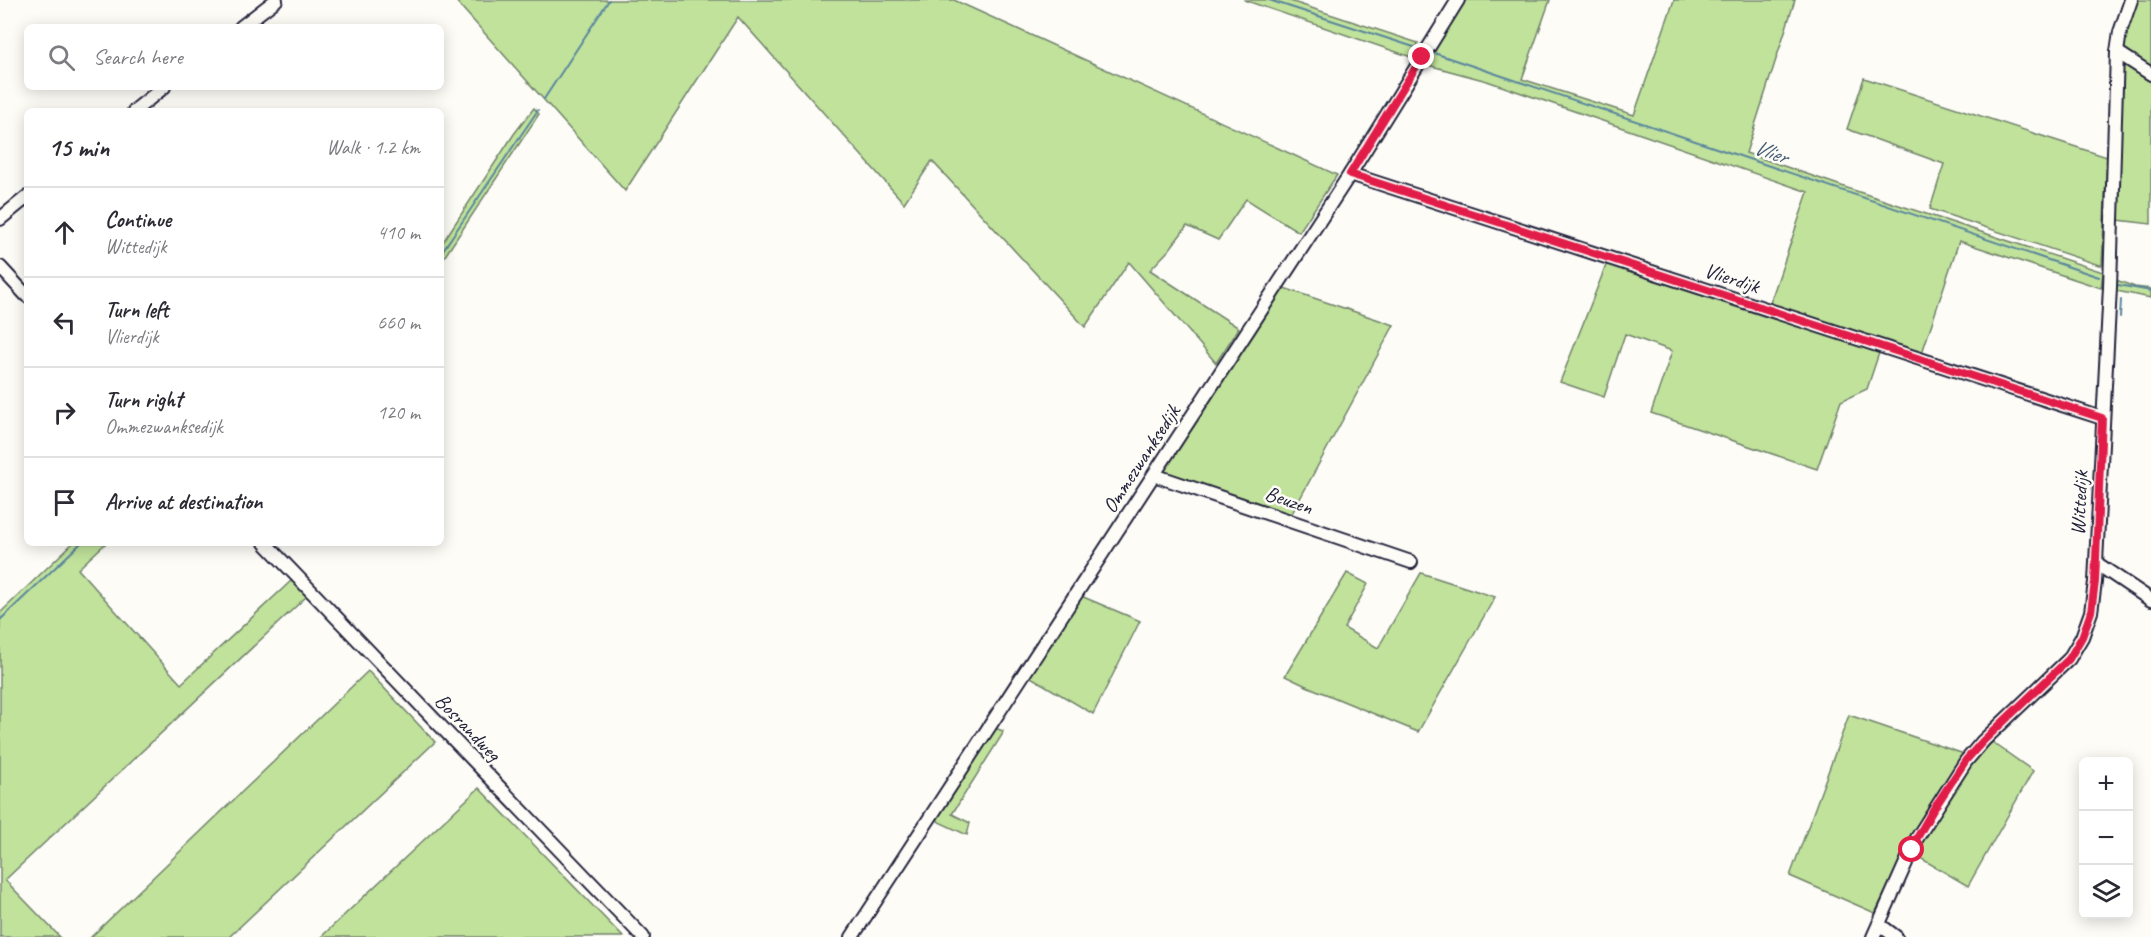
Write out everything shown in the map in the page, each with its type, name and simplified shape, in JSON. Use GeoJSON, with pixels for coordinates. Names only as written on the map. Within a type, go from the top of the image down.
{"type":"FeatureCollection","features":[{"type":"Feature","properties":{"kind":"street"},"geometry":{"type":"LineString","coordinates":[[245,24],[276,0]]}},
{"type":"Feature","properties":{"kind":"street","name":"Ommezwanksedijk"},"geometry":{"type":"LineString","coordinates":[[852,937],[1350,174],[1458,0]]}},
{"type":"Feature","properties":{"kind":"street","name":"Wittedijk"},"geometry":{"type":"LineString","coordinates":[[1873,937],[1917,838],[1966,760],[2069,659],[2082,637],[2091,612],[2095,582],[2110,287],[2117,52],[2120,32],[2131,0]]}},
{"type":"Feature","properties":{"kind":"street"},"geometry":{"type":"LineString","coordinates":[[2117,52],[2151,74]]}},
{"type":"Feature","properties":{"kind":"street"},"geometry":{"type":"LineString","coordinates":[[138,108],[160,90]]}},
{"type":"Feature","properties":{"kind":"street","name":"Vlierdijk"},"geometry":{"type":"LineString","coordinates":[[1350,174],[2102,418]]}},
{"type":"Feature","properties":{"kind":"street"},"geometry":{"type":"LineString","coordinates":[[0,219],[24,199]]}},
{"type":"Feature","properties":{"kind":"street"},"geometry":{"type":"LineString","coordinates":[[0,267],[24,293]]}},
{"type":"Feature","properties":{"kind":"street","name":"Beuzen"},"geometry":{"type":"LineString","coordinates":[[1154,475],[1411,562]]}},
{"type":"Feature","properties":{"kind":"street","name":"Bosrandweg"},"geometry":{"type":"LineString","coordinates":[[268,546],[644,937]]}},
{"type":"Feature","properties":{"kind":"street"},"geometry":{"type":"LineString","coordinates":[[2096,562],[2151,600]]}},
{"type":"Feature","properties":{"kind":"street"},"geometry":{"type":"LineString","coordinates":[[1880,925],[1896,937]]}},
{"type":"Feature","properties":{"kind":"green space"},"geometry":{"type":"Polygon","coordinates":[[[455,0],[954,0],[1337,175],[1299,232],[1246,199],[1218,240],[1187,226],[1150,270],[1239,328],[1216,363],[1129,262],[1085,327],[932,161],[904,203],[738,17],[625,191],[455,0]]]}},
{"type":"Feature","properties":{"kind":"green space"},"geometry":{"type":"Polygon","coordinates":[[[1244,0],[1287,0],[1418,43],[1414,58],[1244,0]]]}},
{"type":"Feature","properties":{"kind":"green space"},"geometry":{"type":"Polygon","coordinates":[[[1464,0],[1550,0],[1522,79],[1634,115],[1674,0],[1795,0],[1746,153],[2103,272],[2101,288],[1959,241],[1921,356],[1769,306],[1808,192],[1487,81],[1424,64],[1464,0]]]}},
{"type":"Feature","properties":{"kind":"green space"},"geometry":{"type":"Polygon","coordinates":[[[2136,0],[2151,0],[2151,68],[2126,51],[2123,45],[2136,0]]]}},
{"type":"Feature","properties":{"kind":"green space"},"geometry":{"type":"Polygon","coordinates":[[[2132,66],[2151,78],[2151,224],[2118,220],[2122,67],[2132,66]]]}},
{"type":"Feature","properties":{"kind":"green space"},"geometry":{"type":"Polygon","coordinates":[[[1864,78],[2107,157],[2102,265],[1930,209],[1944,164],[1847,129],[1864,78]]]}},
{"type":"Feature","properties":{"kind":"green space"},"geometry":{"type":"Polygon","coordinates":[[[534,108],[539,114],[444,257],[444,240],[514,134],[534,108]]]}},
{"type":"Feature","properties":{"kind":"green space"},"geometry":{"type":"Polygon","coordinates":[[[1607,263],[1879,353],[1867,389],[1841,401],[1817,469],[1651,413],[1672,351],[1625,334],[1604,397],[1560,382],[1607,263]]]}},
{"type":"Feature","properties":{"kind":"green space"},"geometry":{"type":"Polygon","coordinates":[[[2116,280],[2135,287],[2151,289],[2151,298],[2116,291],[2116,280]]]}},
{"type":"Feature","properties":{"kind":"green space"},"geometry":{"type":"Polygon","coordinates":[[[1281,287],[1394,325],[1290,517],[1162,473],[1281,287]]]}},
{"type":"Feature","properties":{"kind":"green space"},"geometry":{"type":"Polygon","coordinates":[[[70,546],[103,546],[78,569],[181,684],[293,579],[307,596],[5,880],[60,937],[0,937],[0,613],[70,546]]]}},
{"type":"Feature","properties":{"kind":"green space"},"geometry":{"type":"Polygon","coordinates":[[[1347,573],[1368,584],[1344,628],[1378,648],[1421,573],[1495,597],[1418,732],[1285,676],[1347,573]]]}},
{"type":"Feature","properties":{"kind":"green space"},"geometry":{"type":"Polygon","coordinates":[[[1081,596],[1140,621],[1093,714],[1029,676],[1081,596]]]}},
{"type":"Feature","properties":{"kind":"green space"},"geometry":{"type":"Polygon","coordinates":[[[368,671],[435,742],[229,937],[91,937],[368,671]]]}},
{"type":"Feature","properties":{"kind":"green space"},"geometry":{"type":"Polygon","coordinates":[[[1849,715],[1964,754],[1923,815],[1875,913],[1790,876],[1849,715]]]}},
{"type":"Feature","properties":{"kind":"green space"},"geometry":{"type":"Polygon","coordinates":[[[995,728],[1003,731],[1002,735],[952,814],[970,823],[967,835],[937,819],[995,728]]]}},
{"type":"Feature","properties":{"kind":"green space"},"geometry":{"type":"Polygon","coordinates":[[[1992,742],[2033,771],[1968,886],[1915,855],[1949,796],[1992,742]]]}},
{"type":"Feature","properties":{"kind":"green space"},"geometry":{"type":"Polygon","coordinates":[[[479,788],[623,937],[321,937],[479,788]]]}},
{"type":"Feature","properties":{"kind":"waterway"},"geometry":{"type":"LineString","coordinates":[[544,99],[609,0]]}},
{"type":"Feature","properties":{"kind":"waterway","name":"Vlier"},"geometry":{"type":"LineString","coordinates":[[1269,0],[1417,48]]}},
{"type":"Feature","properties":{"kind":"waterway","name":"Vlier"},"geometry":{"type":"LineString","coordinates":[[1434,53],[2099,277]]}},
{"type":"Feature","properties":{"kind":"waterway"},"geometry":{"type":"LineString","coordinates":[[444,249],[538,110]]}},
{"type":"Feature","properties":{"kind":"waterway","name":"Vlier"},"geometry":{"type":"LineString","coordinates":[[2118,285],[2151,291]]}},
{"type":"Feature","properties":{"kind":"waterway"},"geometry":{"type":"LineString","coordinates":[[2120,317],[2121,300]]}},
{"type":"Feature","properties":{"kind":"waterway"},"geometry":{"type":"LineString","coordinates":[[0,620],[78,546]]}},
{"type":"Feature","properties":{"kind":"route"},"geometry":{"type":"LineString","coordinates":[[1422,57],[1350,174],[2102,418],[2095,582],[2091,612],[2082,637],[2069,659],[1966,760],[1933,810],[1912,850]]}}]}
